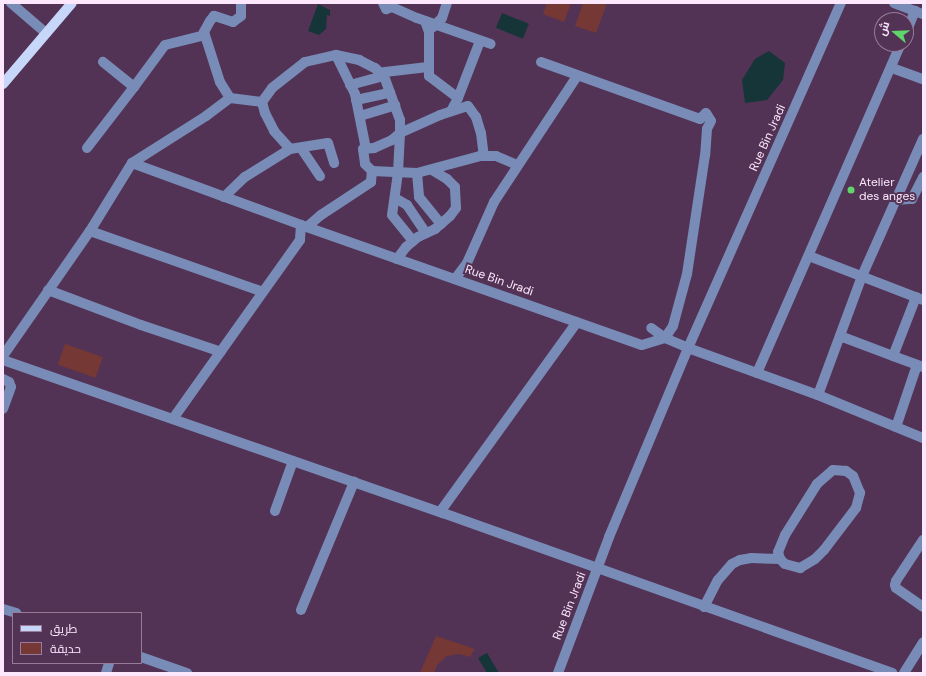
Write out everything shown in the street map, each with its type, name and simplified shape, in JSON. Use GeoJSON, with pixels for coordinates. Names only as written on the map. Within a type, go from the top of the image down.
{"type":"FeatureCollection","features":[{"type":"Feature","properties":{"kind":"main road"},"geometry":{"type":"LineString","coordinates":[[3,84],[72,3]]}},
{"type":"Feature","properties":{"kind":"street"},"geometry":{"type":"LineString","coordinates":[[11,3],[46,33]]}},
{"type":"Feature","properties":{"kind":"street"},"geometry":{"type":"LineString","coordinates":[[230,98],[220,82],[204,32],[210,20],[214,16],[233,22],[241,16],[241,3]]}},
{"type":"Feature","properties":{"kind":"street"},"geometry":{"type":"LineString","coordinates":[[429,26],[442,18],[447,3]]}},
{"type":"Feature","properties":{"kind":"street","name":"Rue Bin Jradi"},"geometry":{"type":"LineString","coordinates":[[558,673],[597,570],[688,348],[841,3]]}},
{"type":"Feature","properties":{"kind":"street"},"geometry":{"type":"LineString","coordinates":[[894,3],[919,12]]}},
{"type":"Feature","properties":{"kind":"street"},"geometry":{"type":"LineString","coordinates":[[386,4],[429,26],[491,44]]}},
{"type":"Feature","properties":{"kind":"street"},"geometry":{"type":"LineString","coordinates":[[429,26],[428,76],[458,98]]}},
{"type":"Feature","properties":{"kind":"street"},"geometry":{"type":"LineString","coordinates":[[87,148],[165,45],[205,35]]}},
{"type":"Feature","properties":{"kind":"street"},"geometry":{"type":"LineString","coordinates":[[451,111],[458,98],[480,41]]}},
{"type":"Feature","properties":{"kind":"street"},"geometry":{"type":"LineString","coordinates":[[757,373],[898,52]]}},
{"type":"Feature","properties":{"kind":"street"},"geometry":{"type":"LineString","coordinates":[[262,102],[272,88],[305,62],[336,55],[359,60],[375,68],[384,76],[400,120],[398,173],[392,215],[413,241]]}},
{"type":"Feature","properties":{"kind":"street"},"geometry":{"type":"LineString","coordinates":[[336,55],[356,100],[366,149],[364,149],[365,164],[372,171],[417,173],[484,156],[496,156],[517,165]]}},
{"type":"Feature","properties":{"kind":"street"},"geometry":{"type":"LineString","coordinates":[[103,62],[134,87]]}},
{"type":"Feature","properties":{"kind":"street"},"geometry":{"type":"LineString","coordinates":[[541,62],[700,119],[706,113],[711,121],[707,129],[705,155],[687,274],[673,326],[665,338]]}},
{"type":"Feature","properties":{"kind":"street"},"geometry":{"type":"LineString","coordinates":[[350,85],[384,76],[385,72],[428,67]]}},
{"type":"Feature","properties":{"kind":"street"},"geometry":{"type":"LineString","coordinates":[[892,68],[923,79]]}},
{"type":"Feature","properties":{"kind":"street"},"geometry":{"type":"LineString","coordinates":[[455,279],[467,262],[494,202],[577,76]]}},
{"type":"Feature","properties":{"kind":"street"},"geometry":{"type":"LineString","coordinates":[[356,100],[390,93]]}},
{"type":"Feature","properties":{"kind":"street"},"geometry":{"type":"LineString","coordinates":[[3,356],[90,231],[132,163],[206,116],[230,98],[262,102]]}},
{"type":"Feature","properties":{"kind":"street"},"geometry":{"type":"LineString","coordinates":[[262,102],[274,131],[290,149]]}},
{"type":"Feature","properties":{"kind":"street"},"geometry":{"type":"LineString","coordinates":[[360,116],[395,105]]}},
{"type":"Feature","properties":{"kind":"street"},"geometry":{"type":"LineString","coordinates":[[366,149],[386,143],[400,133],[451,111],[468,106],[476,117],[484,142],[484,156]]}},
{"type":"Feature","properties":{"kind":"street"},"geometry":{"type":"LineString","coordinates":[[224,197],[245,177],[290,149],[328,143],[334,163]]}},
{"type":"Feature","properties":{"kind":"street"},"geometry":{"type":"LineString","coordinates":[[818,395],[862,276],[923,143]]}},
{"type":"Feature","properties":{"kind":"street"},"geometry":{"type":"LineString","coordinates":[[301,148],[320,176]]}},
{"type":"Feature","properties":{"kind":"street","name":"Rue Bin Jradi"},"geometry":{"type":"LineString","coordinates":[[132,163],[304,226],[642,345],[665,338]]}},
{"type":"Feature","properties":{"kind":"street"},"geometry":{"type":"LineString","coordinates":[[397,259],[413,241],[441,224],[456,208],[455,187],[447,179],[432,170]]}},
{"type":"Feature","properties":{"kind":"street"},"geometry":{"type":"LineString","coordinates":[[173,419],[300,240],[304,226],[371,182],[372,171]]}},
{"type":"Feature","properties":{"kind":"street"},"geometry":{"type":"LineString","coordinates":[[417,173],[420,197],[441,224]]}},
{"type":"Feature","properties":{"kind":"street"},"geometry":{"type":"LineString","coordinates":[[896,200],[912,199],[923,177]]}},
{"type":"Feature","properties":{"kind":"street"},"geometry":{"type":"LineString","coordinates":[[395,198],[406,205],[426,233]]}},
{"type":"Feature","properties":{"kind":"street"},"geometry":{"type":"LineString","coordinates":[[90,231],[263,292]]}},
{"type":"Feature","properties":{"kind":"street"},"geometry":{"type":"LineString","coordinates":[[809,256],[920,298],[893,356]]}},
{"type":"Feature","properties":{"kind":"street"},"geometry":{"type":"LineString","coordinates":[[48,290],[141,325],[221,352]]}},
{"type":"Feature","properties":{"kind":"street"},"geometry":{"type":"LineString","coordinates":[[440,512],[576,322]]}},
{"type":"Feature","properties":{"kind":"street"},"geometry":{"type":"LineString","coordinates":[[651,328],[665,338],[688,348],[818,395],[923,438]]}},
{"type":"Feature","properties":{"kind":"street"},"geometry":{"type":"LineString","coordinates":[[840,336],[920,366],[896,427]]}},
{"type":"Feature","properties":{"kind":"street"},"geometry":{"type":"LineString","coordinates":[[3,360],[440,512],[597,570],[892,673]]}},
{"type":"Feature","properties":{"kind":"street"},"geometry":{"type":"LineString","coordinates":[[3,379],[9,382],[11,387],[3,409]]}},
{"type":"Feature","properties":{"kind":"street"},"geometry":{"type":"LineString","coordinates":[[275,511],[293,461]]}},
{"type":"Feature","properties":{"kind":"street"},"geometry":{"type":"LineString","coordinates":[[704,607],[718,580],[732,564],[740,560],[751,558],[780,559],[785,564],[800,568],[808,564],[824,550],[844,521],[856,508],[860,493],[852,476],[846,471],[833,470],[817,484],[785,535],[778,552],[780,559]]}},
{"type":"Feature","properties":{"kind":"street"},"geometry":{"type":"LineString","coordinates":[[301,610],[354,482]]}},
{"type":"Feature","properties":{"kind":"street"},"geometry":{"type":"LineString","coordinates":[[923,540],[896,581],[895,585],[896,588],[923,607]]}},
{"type":"Feature","properties":{"kind":"street"},"geometry":{"type":"LineString","coordinates":[[3,609],[13,612]]}},
{"type":"Feature","properties":{"kind":"street"},"geometry":{"type":"LineString","coordinates":[[904,673],[923,642]]}},
{"type":"Feature","properties":{"kind":"street"},"geometry":{"type":"LineString","coordinates":[[142,657],[187,673]]}},
{"type":"Feature","properties":{"kind":"green space"},"geometry":{"type":"Polygon","coordinates":[[[547,3],[571,3],[564,22],[543,14],[547,3]]]}},
{"type":"Feature","properties":{"kind":"green space"},"geometry":{"type":"Polygon","coordinates":[[[583,3],[607,3],[596,33],[575,26],[583,3]]]}},
{"type":"Feature","properties":{"kind":"green space"},"geometry":{"type":"Polygon","coordinates":[[[65,344],[103,357],[96,378],[58,365],[65,344]]]}},
{"type":"Feature","properties":{"kind":"green space"},"geometry":{"type":"Polygon","coordinates":[[[436,636],[475,649],[470,657],[459,654],[447,656],[437,665],[434,673],[420,673],[436,636]]]}},
{"type":"Feature","properties":{"kind":"shaded area"},"geometry":{"type":"Polygon","coordinates":[[[318,4],[330,10],[330,16],[327,15],[326,29],[319,35],[308,31],[318,4]]]}},
{"type":"Feature","properties":{"kind":"shaded area"},"geometry":{"type":"Polygon","coordinates":[[[502,13],[529,24],[523,39],[496,28],[502,13]]]}},
{"type":"Feature","properties":{"kind":"shaded area"},"geometry":{"type":"Polygon","coordinates":[[[769,51],[785,63],[783,80],[767,100],[745,103],[742,80],[755,59],[769,51]]]}},
{"type":"Feature","properties":{"kind":"shaded area"},"geometry":{"type":"Polygon","coordinates":[[[487,653],[499,673],[487,673],[478,658],[487,653]]]}},
{"type":"Feature","properties":{"kind":"place","name":"Atelier des anges"},"geometry":{"type":"Point","coordinates":[851,190]}}]}
